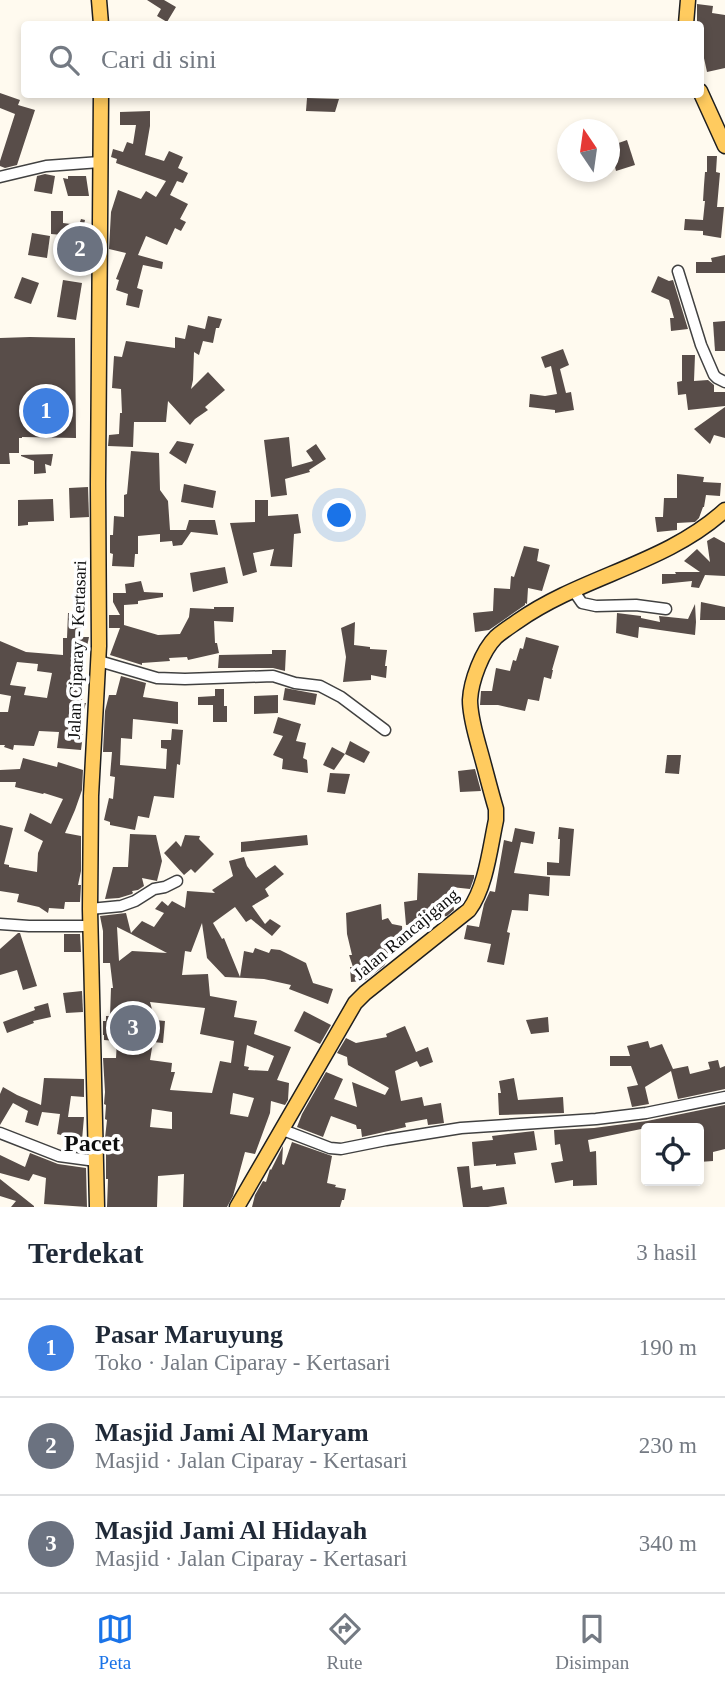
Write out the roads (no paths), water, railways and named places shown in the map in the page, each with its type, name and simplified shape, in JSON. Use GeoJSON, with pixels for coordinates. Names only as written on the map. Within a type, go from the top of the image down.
{"type":"FeatureCollection","features":[{"type":"Feature","properties":{"kind":"main road"},"geometry":{"type":"LineString","coordinates":[[99,0],[101,21]]}},
{"type":"Feature","properties":{"kind":"main road"},"geometry":{"type":"LineString","coordinates":[[686,21],[688,0]]}},
{"type":"Feature","properties":{"kind":"main road","name":"Jalan Ciparay - Kertasari"},"geometry":{"type":"LineString","coordinates":[[97,1207],[90,909],[91,796],[99,661],[101,98]]}},
{"type":"Feature","properties":{"kind":"main road"},"geometry":{"type":"LineString","coordinates":[[704,98],[725,146]]}},
{"type":"Feature","properties":{"kind":"main road","name":"Jalan Rancajigang"},"geometry":{"type":"LineString","coordinates":[[237,1207],[355,1003],[469,910],[475,902],[496,820],[496,809],[470,702],[477,669],[490,645],[496,637],[530,613],[573,590],[662,551],[697,532],[725,510]]}},
{"type":"Feature","properties":{"kind":"street"},"geometry":{"type":"LineString","coordinates":[[0,177],[46,166],[100,162]]}},
{"type":"Feature","properties":{"kind":"street"},"geometry":{"type":"LineString","coordinates":[[678,271],[701,345],[714,374],[725,382]]}},
{"type":"Feature","properties":{"kind":"street"},"geometry":{"type":"LineString","coordinates":[[573,590],[582,603],[596,606],[636,605],[666,609]]}},
{"type":"Feature","properties":{"kind":"street"},"geometry":{"type":"LineString","coordinates":[[99,661],[157,677],[273,677],[320,686],[341,697],[385,730]]}},
{"type":"Feature","properties":{"kind":"street"},"geometry":{"type":"LineString","coordinates":[[90,909],[121,906],[177,881]]}},
{"type":"Feature","properties":{"kind":"street"},"geometry":{"type":"LineString","coordinates":[[0,924],[90,926]]}},
{"type":"Feature","properties":{"kind":"street"},"geometry":{"type":"LineString","coordinates":[[283,1129],[330,1148],[341,1149],[461,1128],[646,1113],[725,1097]]}},
{"type":"Feature","properties":{"kind":"street"},"geometry":{"type":"LineString","coordinates":[[0,1133],[59,1156],[96,1161]]}},
{"type":"Feature","properties":{"kind":"place","name":"Masjid Jami Al Maryam"},"geometry":{"type":"Point","coordinates":[80,249]}},
{"type":"Feature","properties":{"kind":"place","name":"Pasar Maruyung"},"geometry":{"type":"Point","coordinates":[46,411]}},
{"type":"Feature","properties":{"kind":"place","name":"Masjid Jami Al Hidayah"},"geometry":{"type":"Point","coordinates":[133,1028]}},
{"type":"Feature","properties":{"kind":"district","name":"Pacet"},"geometry":{"type":"Point","coordinates":[92,1143]}}]}
